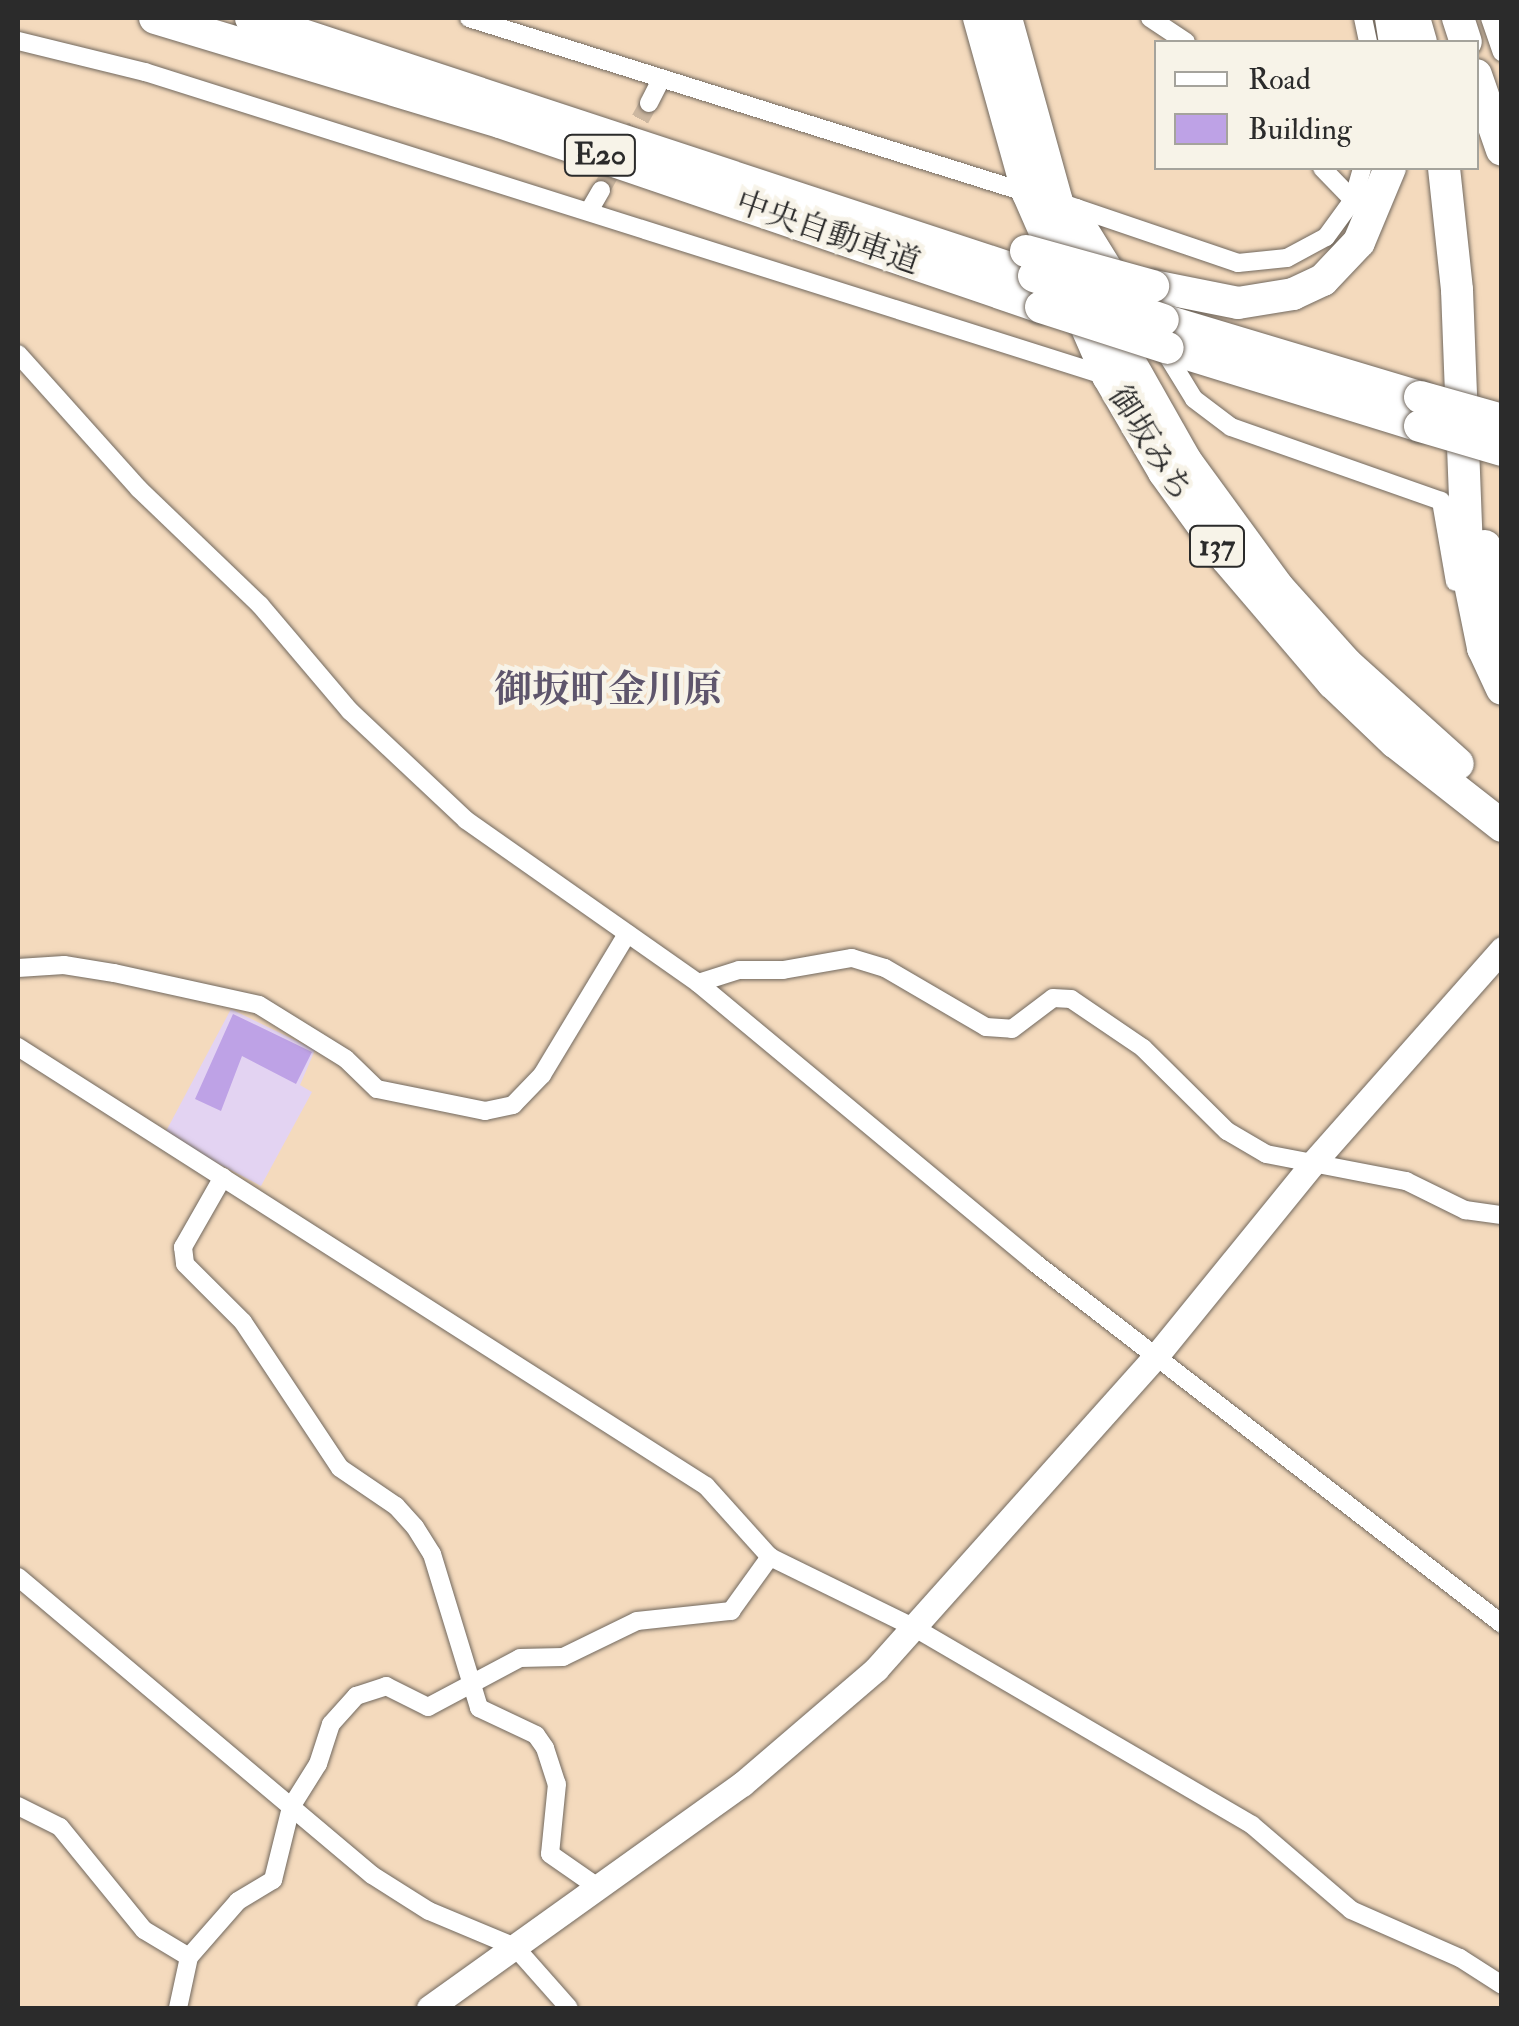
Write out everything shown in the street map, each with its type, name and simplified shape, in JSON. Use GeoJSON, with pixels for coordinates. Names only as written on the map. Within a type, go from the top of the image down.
{"type":"FeatureCollection","features":[{"type":"Feature","properties":{"kind":"highway","name":"中央自動車道"},"geometry":{"type":"LineString","coordinates":[[155,18],[1033,278]]}},
{"type":"Feature","properties":{"kind":"highway","name":"中央自動車道"},"geometry":{"type":"LineString","coordinates":[[251,18],[1033,278],[1292,387],[1420,422],[1502,420]]}},
{"type":"Feature","properties":{"kind":"highway","name":"御坂みち"},"geometry":{"type":"LineString","coordinates":[[999,19],[1108,376],[1164,472],[1286,632],[1395,742],[1502,826]]}},
{"type":"Feature","properties":{"kind":"highway"},"geometry":{"type":"LineString","coordinates":[[1479,84],[1502,150]]}},
{"type":"Feature","properties":{"kind":"highway"},"geometry":{"type":"LineString","coordinates":[[1033,278],[1153,286],[1238,302],[1294,294],[1322,280],[1359,242],[1389,170]]}},
{"type":"Feature","properties":{"kind":"highway"},"geometry":{"type":"LineString","coordinates":[[1444,170],[1457,290],[1468,574],[1483,648],[1502,689]]}},
{"type":"Feature","properties":{"kind":"highway"},"geometry":{"type":"LineString","coordinates":[[1462,170],[1483,395],[1484,540],[1502,630]]}},
{"type":"Feature","properties":{"kind":"highway","name":"御坂みち"},"geometry":{"type":"LineString","coordinates":[[1054,201],[1122,348],[1186,461],[1277,586],[1410,724],[1502,798]]}},
{"type":"Feature","properties":{"kind":"highway","name":"中央自動車道"},"geometry":{"type":"LineString","coordinates":[[1166,334],[1502,450]]}},
{"type":"Feature","properties":{"kind":"highway"},"geometry":{"type":"LineString","coordinates":[[1420,422],[1502,464]]}},
{"type":"Feature","properties":{"kind":"street"},"geometry":{"type":"LineString","coordinates":[[469,18],[660,81],[1054,201],[1238,263],[1287,258],[1326,238],[1354,200],[1362,170]]}},
{"type":"Feature","properties":{"kind":"street"},"geometry":{"type":"LineString","coordinates":[[1150,18],[1183,40]]}},
{"type":"Feature","properties":{"kind":"street"},"geometry":{"type":"LineString","coordinates":[[1490,18],[1502,52]]}},
{"type":"Feature","properties":{"kind":"street"},"geometry":{"type":"LineString","coordinates":[[18,40],[145,72],[1108,376]]}},
{"type":"Feature","properties":{"kind":"street"},"geometry":{"type":"LineString","coordinates":[[649,104],[660,81]]}},
{"type":"Feature","properties":{"kind":"street"},"geometry":{"type":"LineString","coordinates":[[1324,170],[1354,200]]}},
{"type":"Feature","properties":{"kind":"street"},"geometry":{"type":"LineString","coordinates":[[588,211],[601,190]]}},
{"type":"Feature","properties":{"kind":"street"},"geometry":{"type":"LineString","coordinates":[[1054,201],[1194,400],[1231,427],[1441,501],[1459,605],[1482,674],[1502,706]]}},
{"type":"Feature","properties":{"kind":"street"},"geometry":{"type":"LineString","coordinates":[[18,354],[139,489],[260,605],[350,711],[445,802],[698,983],[1035,1263],[1502,1624]]}},
{"type":"Feature","properties":{"kind":"street"},"geometry":{"type":"LineString","coordinates":[[18,968],[97,970],[259,1004],[346,1060],[377,1089],[484,1111],[514,1106],[542,1075],[627,934]]}},
{"type":"Feature","properties":{"kind":"street"},"geometry":{"type":"LineString","coordinates":[[430,2008],[796,1742],[914,1628],[1158,1356],[1312,1164],[1502,949]]}},
{"type":"Feature","properties":{"kind":"street"},"geometry":{"type":"LineString","coordinates":[[698,983],[739,970],[784,970],[852,958],[886,968],[986,1027],[1012,1029],[1053,998],[1071,999],[1144,1048],[1227,1131],[1266,1154],[1406,1181],[1464,1210],[1502,1215]]}},
{"type":"Feature","properties":{"kind":"street"},"geometry":{"type":"LineString","coordinates":[[18,1046],[706,1486],[770,1557],[914,1628],[1252,1825],[1351,1910],[1460,1958],[1502,1985]]}},
{"type":"Feature","properties":{"kind":"street"},"geometry":{"type":"LineString","coordinates":[[223,1177],[184,1248],[185,1264],[243,1322],[340,1468],[415,1527],[432,1554],[479,1708],[536,1735],[545,1748],[557,1784],[550,1854],[600,1888]]}},
{"type":"Feature","properties":{"kind":"street"},"geometry":{"type":"LineString","coordinates":[[178,2008],[189,1957],[238,1901],[273,1880],[291,1807],[318,1764],[330,1724],[356,1696],[386,1686],[428,1707],[520,1658],[563,1658],[637,1621],[731,1611],[770,1557]]}},
{"type":"Feature","properties":{"kind":"street"},"geometry":{"type":"LineString","coordinates":[[18,1577],[291,1807],[415,1902],[515,1947],[569,2008]]}},
{"type":"Feature","properties":{"kind":"street"},"geometry":{"type":"LineString","coordinates":[[18,1806],[60,1827],[144,1930],[189,1957]]}},
{"type":"Feature","properties":{"kind":"shaded area"},"geometry":{"type":"Polygon","coordinates":[[[231,1009],[315,1050],[300,1085],[312,1092],[261,1186],[164,1135],[231,1009]]]}},
{"type":"Feature","properties":{"kind":"building"},"geometry":{"type":"Polygon","coordinates":[[[233,1014],[312,1052],[296,1084],[242,1056],[221,1111],[195,1099],[233,1014]]]}},
{"type":"Feature","properties":{"kind":"tunnel"},"geometry":{"type":"LineString","coordinates":[[601,190],[649,103]]}},
{"type":"Feature","properties":{"kind":"district","name":"御坂町金川原"},"geometry":{"type":"Point","coordinates":[608,691]}}]}
